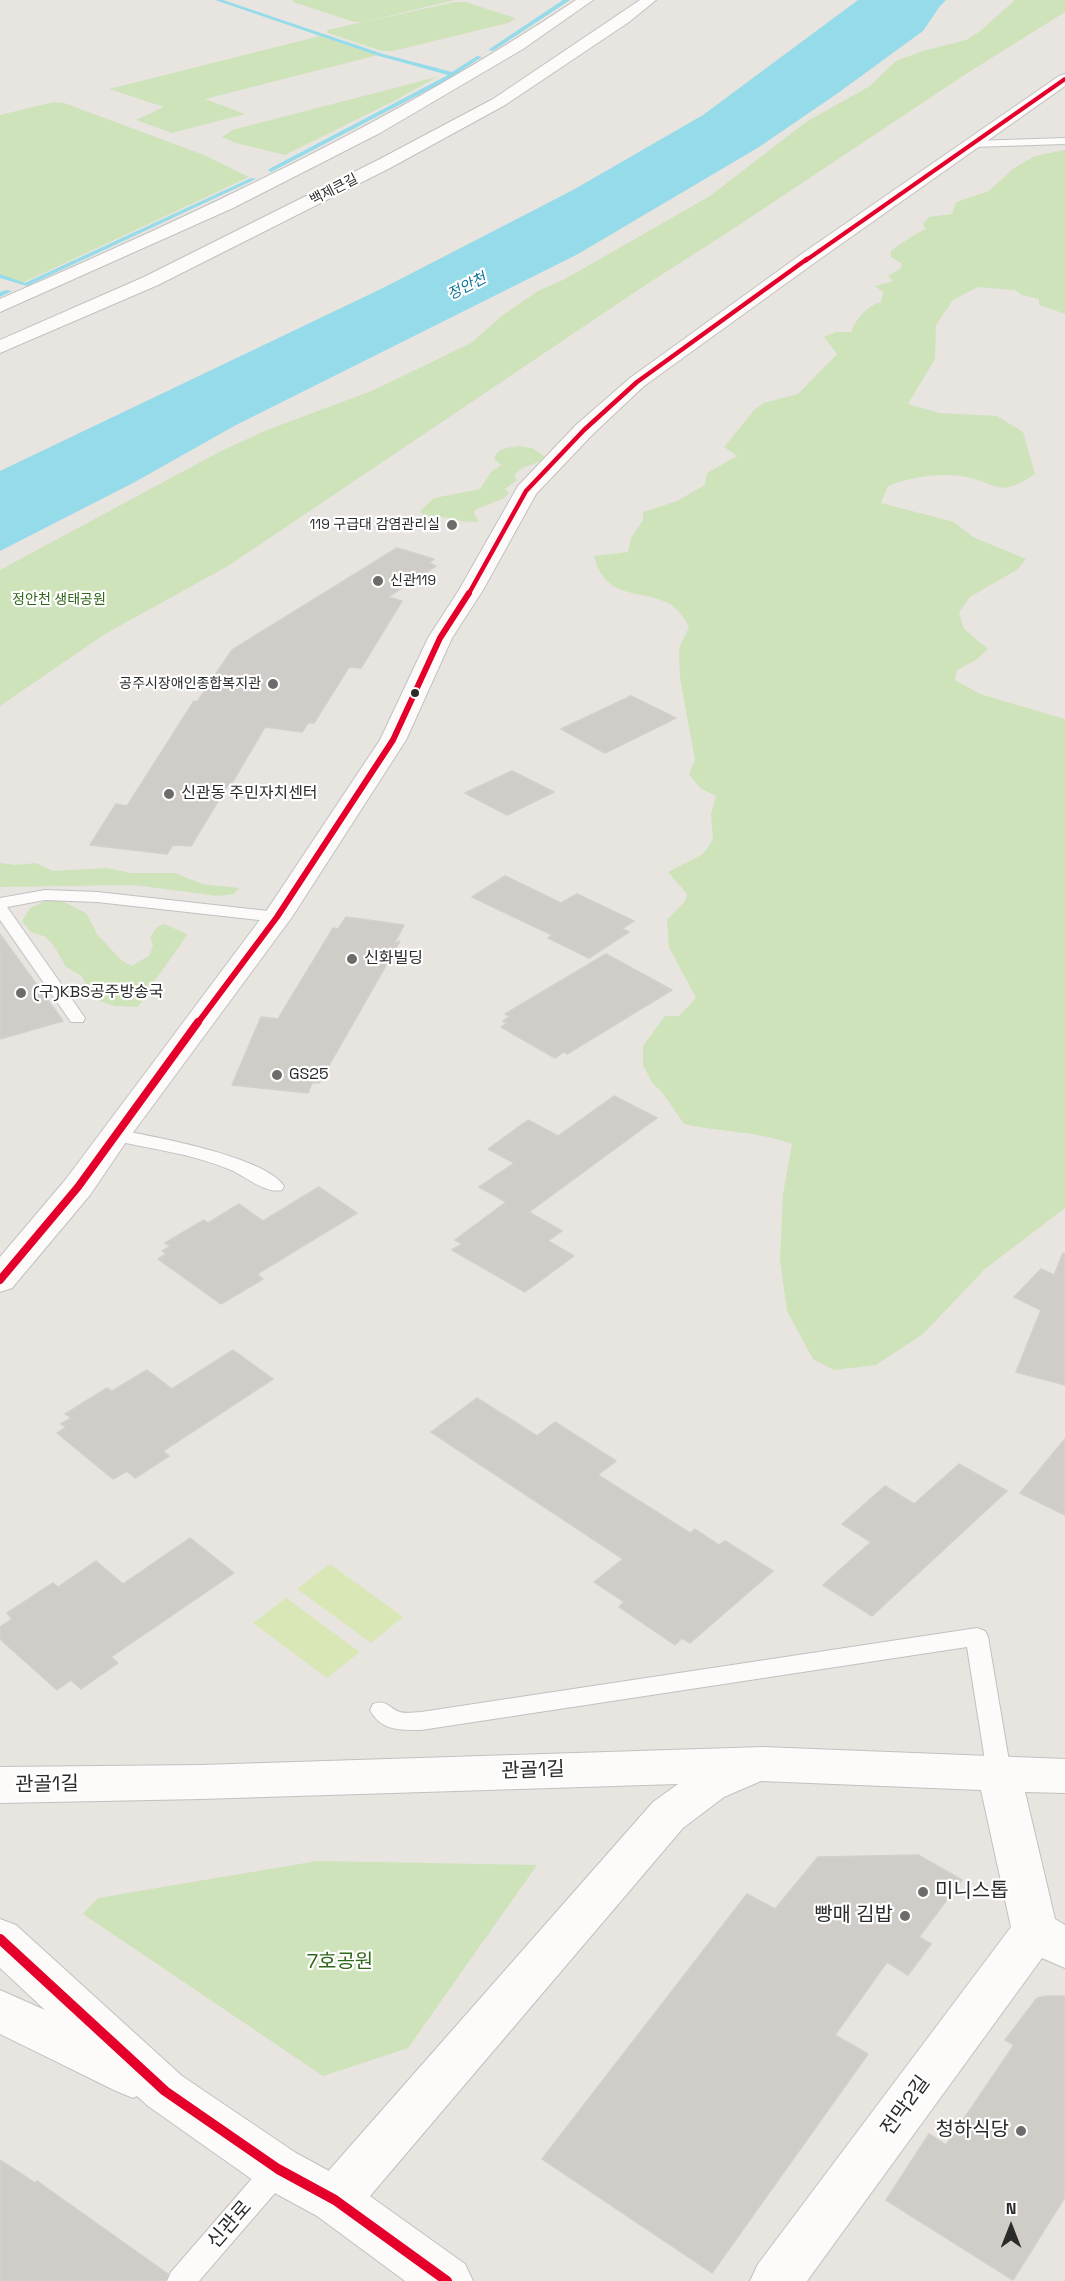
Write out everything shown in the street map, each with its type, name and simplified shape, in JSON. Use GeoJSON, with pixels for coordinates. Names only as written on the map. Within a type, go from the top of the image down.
{"type":"FeatureCollection","features":[{"type":"Feature","properties":{"kind":"main road"},"geometry":{"type":"LineString","coordinates":[[0,306],[123,252],[283,176],[443,92],[539,33],[586,0]]}},
{"type":"Feature","properties":{"kind":"main road","name":"백제큰길"},"geometry":{"type":"LineString","coordinates":[[0,347],[152,281],[384,164],[499,102],[649,0]]}},
{"type":"Feature","properties":{"kind":"main road"},"geometry":{"type":"LineString","coordinates":[[0,1280],[78,1188],[114,1135],[277,917],[393,740],[440,638],[471,590],[526,491],[584,430],[637,382],[1065,79]]}},
{"type":"Feature","properties":{"kind":"main road"},"geometry":{"type":"LineString","coordinates":[[335,2200],[668,1815],[709,1785],[763,1764]]}},
{"type":"Feature","properties":{"kind":"main road","name":"관골1길"},"geometry":{"type":"LineString","coordinates":[[0,1785],[213,1782],[763,1764],[1065,1776]]}},
{"type":"Feature","properties":{"kind":"main road","name":"전막2길"},"geometry":{"type":"LineString","coordinates":[[776,2281],[1050,1940],[999,1773]]}},
{"type":"Feature","properties":{"kind":"main road"},"geometry":{"type":"LineString","coordinates":[[0,1939],[165,2091],[278,2169],[335,2200],[447,2281]]}},
{"type":"Feature","properties":{"kind":"main road"},"geometry":{"type":"LineString","coordinates":[[0,2011],[165,2091]]}},
{"type":"Feature","properties":{"kind":"lane"},"geometry":{"type":"LineString","coordinates":[[972,144],[1065,141]]}},
{"type":"Feature","properties":{"kind":"lane"},"geometry":{"type":"LineString","coordinates":[[0,903],[45,895],[98,897],[277,917]]}},
{"type":"Feature","properties":{"kind":"lane"},"geometry":{"type":"LineString","coordinates":[[0,908],[77,1018]]}},
{"type":"Feature","properties":{"kind":"lane"},"geometry":{"type":"LineString","coordinates":[[114,1135],[210,1155],[249,1169],[275,1186]]}},
{"type":"Feature","properties":{"kind":"lane"},"geometry":{"type":"LineString","coordinates":[[381,1710],[395,1720],[421,1721],[977,1637],[999,1773]]}},
{"type":"Feature","properties":{"kind":"lane","name":"신관로"},"geometry":{"type":"LineString","coordinates":[[181,2281],[278,2169]]}},
{"type":"Feature","properties":{"kind":"green space"},"geometry":{"type":"Polygon","coordinates":[[[293,0],[455,0],[363,22],[354,22],[293,2],[293,0]]]}},
{"type":"Feature","properties":{"kind":"green space","name":"정안천 생태공원"},"geometry":{"type":"Polygon","coordinates":[[[1015,0],[1065,0],[1065,12],[969,72],[641,288],[228,566],[105,634],[0,706],[0,570],[221,451],[267,430],[374,390],[471,343],[503,315],[538,291],[565,279],[710,196],[806,122],[870,86],[896,61],[923,51],[966,40],[979,32],[1015,0]]]}},
{"type":"Feature","properties":{"kind":"green space"},"geometry":{"type":"Polygon","coordinates":[[[455,2],[465,2],[516,18],[508,23],[393,51],[382,51],[328,33],[327,30],[455,2]]]}},
{"type":"Feature","properties":{"kind":"green space"},"geometry":{"type":"Polygon","coordinates":[[[320,36],[378,55],[205,99],[245,114],[172,133],[136,120],[164,107],[109,89],[320,36]]]}},
{"type":"Feature","properties":{"kind":"green space"},"geometry":{"type":"Polygon","coordinates":[[[437,77],[285,155],[236,143],[222,137],[232,130],[437,77]]]}},
{"type":"Feature","properties":{"kind":"green space"},"geometry":{"type":"Polygon","coordinates":[[[54,102],[64,103],[204,155],[249,177],[22,283],[0,274],[0,115],[54,102]]]}},
{"type":"Feature","properties":{"kind":"green space"},"geometry":{"type":"Polygon","coordinates":[[[1065,150],[1065,314],[1039,305],[1039,299],[1022,295],[1015,290],[978,287],[953,300],[936,325],[935,359],[908,404],[939,413],[997,416],[1023,432],[1035,474],[1005,488],[961,476],[933,475],[914,478],[888,486],[881,503],[954,522],[973,537],[1026,559],[1018,569],[970,597],[959,613],[964,629],[988,649],[976,660],[957,670],[955,680],[980,694],[1065,719],[1065,1208],[985,1269],[923,1334],[876,1365],[834,1370],[813,1359],[787,1311],[780,1260],[783,1194],[792,1144],[752,1134],[684,1124],[662,1092],[653,1084],[643,1065],[643,1046],[665,1016],[679,1016],[696,998],[669,947],[667,920],[685,901],[687,894],[668,872],[703,854],[713,840],[711,814],[716,796],[700,788],[689,774],[695,760],[680,678],[679,648],[689,627],[672,605],[615,587],[599,570],[594,556],[628,552],[631,538],[643,520],[643,512],[677,501],[705,485],[707,473],[737,456],[724,447],[755,409],[764,403],[798,394],[837,354],[824,337],[836,332],[851,332],[863,313],[871,306],[881,302],[883,292],[875,286],[893,281],[888,276],[900,269],[902,264],[891,257],[891,251],[926,229],[923,224],[929,217],[952,214],[956,202],[989,191],[1014,168],[1035,156],[1065,150]]]}},
{"type":"Feature","properties":{"kind":"green space"},"geometry":{"type":"Polygon","coordinates":[[[518,446],[532,448],[544,456],[544,460],[522,468],[514,476],[517,480],[505,489],[509,493],[504,498],[475,510],[474,514],[479,521],[465,522],[439,516],[425,517],[420,511],[434,498],[480,489],[491,472],[501,465],[494,459],[495,455],[503,449],[518,446]]]}},
{"type":"Feature","properties":{"kind":"green space"},"geometry":{"type":"Polygon","coordinates":[[[0,863],[15,865],[36,863],[53,871],[107,868],[131,873],[175,873],[202,884],[239,888],[234,894],[218,896],[134,885],[0,887],[0,863]]]}},
{"type":"Feature","properties":{"kind":"green space"},"geometry":{"type":"Polygon","coordinates":[[[48,900],[60,900],[86,913],[97,934],[121,960],[132,966],[150,955],[153,944],[150,937],[157,927],[164,924],[187,934],[137,1007],[114,1006],[91,998],[82,976],[66,967],[46,937],[31,932],[22,921],[30,908],[48,900]]]}},
{"type":"Feature","properties":{"kind":"green space"},"geometry":{"type":"Polygon","coordinates":[[[330,1564],[403,1617],[371,1643],[297,1589],[330,1564]]]}},
{"type":"Feature","properties":{"kind":"green space"},"geometry":{"type":"Polygon","coordinates":[[[286,1598],[360,1652],[327,1678],[253,1623],[286,1598]]]}},
{"type":"Feature","properties":{"kind":"green space","name":"7호공원"},"geometry":{"type":"Polygon","coordinates":[[[317,1861],[537,1865],[408,2048],[323,2076],[83,1914],[98,1898],[317,1861]]]}},
{"type":"Feature","properties":{"kind":"water","name":"정안천"},"geometry":{"type":"Polygon","coordinates":[[[858,0],[946,0],[923,31],[838,93],[759,147],[578,254],[236,425],[133,483],[0,551],[0,471],[383,288],[573,190],[703,115],[858,0]]]}},
{"type":"Feature","properties":{"kind":"building"},"geometry":{"type":"Polygon","coordinates":[[[397,548],[434,559],[429,563],[436,566],[388,597],[402,601],[361,668],[349,667],[314,723],[308,723],[302,732],[265,727],[191,846],[173,845],[167,854],[90,845],[116,804],[127,806],[194,701],[197,702],[232,650],[397,548]]]}},
{"type":"Feature","properties":{"kind":"building"},"geometry":{"type":"Polygon","coordinates":[[[631,696],[676,718],[605,753],[561,729],[631,696]]]}},
{"type":"Feature","properties":{"kind":"building"},"geometry":{"type":"Polygon","coordinates":[[[512,771],[554,792],[507,815],[465,793],[512,771]]]}},
{"type":"Feature","properties":{"kind":"building"},"geometry":{"type":"Polygon","coordinates":[[[505,876],[561,903],[577,894],[634,921],[622,929],[629,932],[589,958],[548,938],[552,935],[472,897],[505,876]]]}},
{"type":"Feature","properties":{"kind":"building"},"geometry":{"type":"Polygon","coordinates":[[[346,917],[404,925],[394,944],[400,941],[319,1083],[312,1083],[308,1093],[232,1085],[261,1017],[278,1019],[333,928],[338,929],[346,917]]]}},
{"type":"Feature","properties":{"kind":"building","name":"(구)KBS공주방송국"},"geometry":{"type":"Polygon","coordinates":[[[0,934],[63,1021],[0,1039],[0,934]]]}},
{"type":"Feature","properties":{"kind":"building"},"geometry":{"type":"Polygon","coordinates":[[[606,954],[672,990],[567,1054],[564,1052],[555,1058],[501,1027],[507,1023],[503,1021],[510,1016],[505,1014],[606,954]]]}},
{"type":"Feature","properties":{"kind":"building"},"geometry":{"type":"Polygon","coordinates":[[[614,1096],[657,1118],[529,1212],[562,1231],[548,1241],[574,1256],[525,1292],[452,1250],[462,1244],[455,1240],[506,1202],[479,1187],[514,1163],[488,1149],[528,1120],[558,1136],[614,1096]]]}},
{"type":"Feature","properties":{"kind":"building"},"geometry":{"type":"Polygon","coordinates":[[[319,1187],[357,1213],[257,1274],[263,1279],[221,1304],[158,1259],[166,1254],[162,1251],[171,1246],[165,1243],[204,1220],[208,1223],[239,1204],[263,1221],[319,1187]]]}},
{"type":"Feature","properties":{"kind":"building"},"geometry":{"type":"Polygon","coordinates":[[[1063,1253],[1065,1254],[1065,1385],[1016,1372],[1041,1310],[1014,1297],[1041,1269],[1054,1275],[1063,1253]]]}},
{"type":"Feature","properties":{"kind":"building"},"geometry":{"type":"Polygon","coordinates":[[[233,1350],[273,1379],[163,1451],[169,1456],[135,1478],[127,1471],[113,1479],[57,1433],[66,1427],[61,1424],[71,1418],[65,1414],[107,1388],[112,1391],[147,1370],[172,1389],[233,1350]]]}},
{"type":"Feature","properties":{"kind":"building"},"geometry":{"type":"Polygon","coordinates":[[[477,1398],[537,1436],[555,1422],[616,1461],[598,1475],[690,1533],[695,1529],[719,1545],[725,1541],[773,1571],[690,1643],[682,1638],[675,1645],[619,1607],[624,1602],[594,1582],[623,1559],[431,1432],[477,1398]]]}},
{"type":"Feature","properties":{"kind":"building"},"geometry":{"type":"Polygon","coordinates":[[[1065,1439],[1065,1515],[1020,1493],[1065,1439]]]}},
{"type":"Feature","properties":{"kind":"building"},"geometry":{"type":"Polygon","coordinates":[[[959,1464],[1007,1491],[872,1616],[823,1585],[871,1542],[842,1524],[885,1486],[914,1504],[959,1464]]]}},
{"type":"Feature","properties":{"kind":"building"},"geometry":{"type":"Polygon","coordinates":[[[190,1538],[234,1573],[111,1657],[118,1663],[81,1689],[71,1680],[57,1690],[0,1639],[0,1627],[12,1619],[7,1613],[53,1583],[58,1587],[96,1561],[123,1584],[190,1538]]]}},
{"type":"Feature","properties":{"kind":"building"},"geometry":{"type":"Polygon","coordinates":[[[918,1855],[962,1880],[919,1937],[931,1944],[908,1975],[887,1962],[835,2035],[868,2054],[712,2273],[542,2159],[747,1894],[775,1909],[818,1857],[918,1855]]]}},
{"type":"Feature","properties":{"kind":"building"},"geometry":{"type":"Polygon","coordinates":[[[1065,1996],[1065,2197],[1013,2280],[886,2200],[929,2134],[946,2145],[1014,2045],[1005,2040],[1037,1998],[1065,1996]]]}},
{"type":"Feature","properties":{"kind":"building"},"geometry":{"type":"Polygon","coordinates":[[[0,2160],[35,2183],[37,2181],[168,2274],[165,2281],[0,2281],[0,2160]]]}},
{"type":"Feature","properties":{"kind":"waterway"},"geometry":{"type":"LineString","coordinates":[[218,0],[381,55],[452,74]]}},
{"type":"Feature","properties":{"kind":"waterway"},"geometry":{"type":"LineString","coordinates":[[491,50],[567,0]]}},
{"type":"Feature","properties":{"kind":"waterway"},"geometry":{"type":"LineString","coordinates":[[271,170],[445,79],[479,57]]}},
{"type":"Feature","properties":{"kind":"waterway"},"geometry":{"type":"LineString","coordinates":[[0,276],[25,285],[253,179]]}},
{"type":"Feature","properties":{"kind":"waterway"},"geometry":{"type":"LineString","coordinates":[[0,295],[8,291]]}},
{"type":"Feature","properties":{"kind":"transit line"},"geometry":{"type":"LineString","coordinates":[[0,1280],[78,1187],[114,1135],[277,917],[393,740],[440,638],[471,590],[526,491],[584,430],[637,382],[810,257],[1065,79]]}},
{"type":"Feature","properties":{"kind":"transit line"},"geometry":{"type":"LineString","coordinates":[[0,1939],[165,2091],[278,2169],[335,2200],[447,2281]]}},
{"type":"Feature","properties":{"kind":"place","name":"119 구급대 감염관리실"},"geometry":{"type":"Point","coordinates":[452,525]}},
{"type":"Feature","properties":{"kind":"place","name":"신관119"},"geometry":{"type":"Point","coordinates":[378,581]}},
{"type":"Feature","properties":{"kind":"place","name":"공주시장애인종합복지관"},"geometry":{"type":"Point","coordinates":[273,684]}},
{"type":"Feature","properties":{"kind":"place","name":"신관동 주민자치센터"},"geometry":{"type":"Point","coordinates":[169,794]}},
{"type":"Feature","properties":{"kind":"place","name":"신화빌딩"},"geometry":{"type":"Point","coordinates":[352,959]}},
{"type":"Feature","properties":{"kind":"place","name":"(구)KBS공주방송국"},"geometry":{"type":"Point","coordinates":[21,993]}},
{"type":"Feature","properties":{"kind":"place","name":"GS25"},"geometry":{"type":"Point","coordinates":[277,1075]}},
{"type":"Feature","properties":{"kind":"place","name":"미니스톱"},"geometry":{"type":"Point","coordinates":[923,1892]}},
{"type":"Feature","properties":{"kind":"place","name":"빵매 김밥"},"geometry":{"type":"Point","coordinates":[905,1916]}},
{"type":"Feature","properties":{"kind":"place","name":"청하식당"},"geometry":{"type":"Point","coordinates":[1021,2131]}}]}
